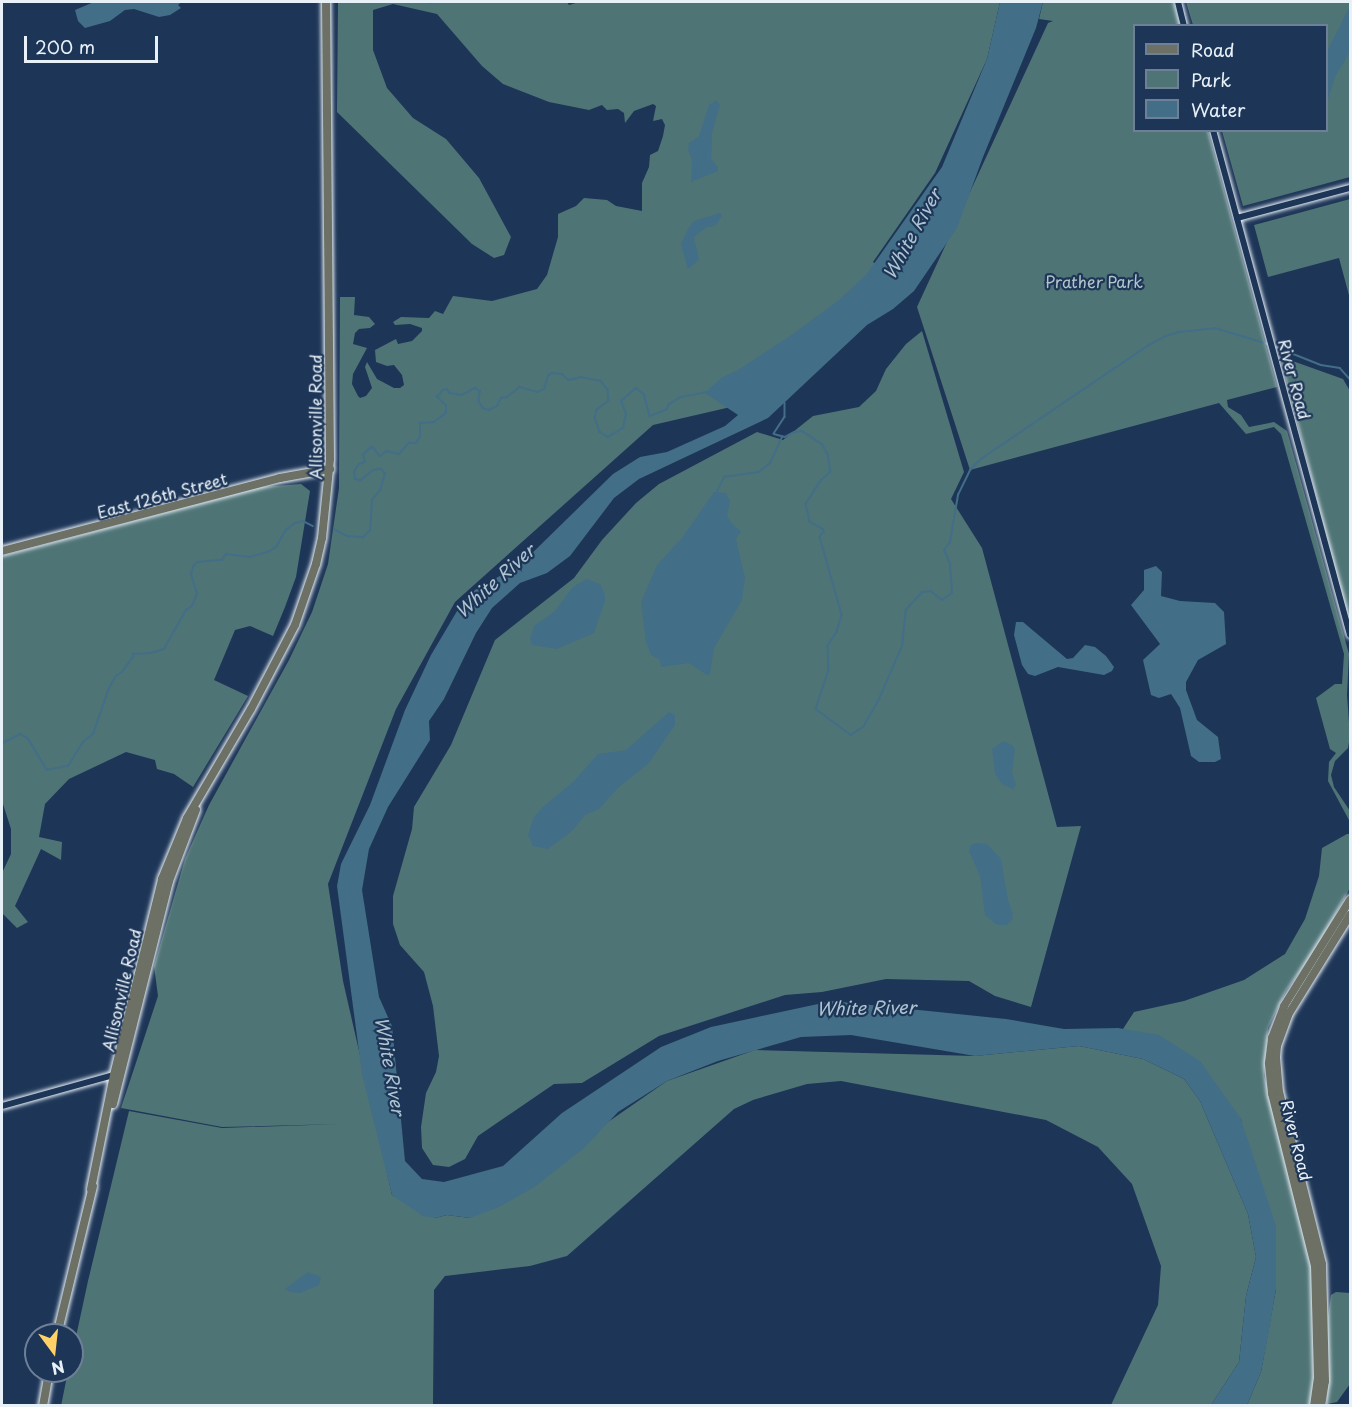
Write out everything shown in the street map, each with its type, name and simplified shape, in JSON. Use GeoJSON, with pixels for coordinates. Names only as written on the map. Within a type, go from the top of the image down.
{"type":"FeatureCollection","features":[{"type":"Feature","properties":{"kind":"main road","name":"Allisonville Road"},"geometry":{"type":"LineString","coordinates":[[91,1189],[114,1075],[162,879],[187,818],[198,803],[282,652],[301,610],[322,537],[330,469],[326,2]]}},
{"type":"Feature","properties":{"kind":"main road","name":"East 126th Street"},"geometry":{"type":"LineString","coordinates":[[2,552],[280,478],[330,469]]}},
{"type":"Feature","properties":{"kind":"main road","name":"Allisonville Road"},"geometry":{"type":"LineString","coordinates":[[60,1323],[166,891],[198,803]]}},
{"type":"Feature","properties":{"kind":"main road","name":"River Road"},"geometry":{"type":"LineString","coordinates":[[1314,1406],[1318,1379],[1315,1266],[1272,1093],[1269,1063],[1272,1038],[1284,1006],[1350,900]]}},
{"type":"Feature","properties":{"kind":"main road","name":"River Road"},"geometry":{"type":"LineString","coordinates":[[1321,1406],[1325,1382],[1322,1264],[1279,1092],[1276,1057],[1277,1046],[1288,1015],[1350,915]]}},
{"type":"Feature","properties":{"kind":"main road"},"geometry":{"type":"LineString","coordinates":[[43,1406],[47,1383]]}},
{"type":"Feature","properties":{"kind":"street"},"geometry":{"type":"LineString","coordinates":[[1178,2],[1184,24]]}},
{"type":"Feature","properties":{"kind":"street","name":"River Road"},"geometry":{"type":"LineString","coordinates":[[1214,132],[1350,635]]}},
{"type":"Feature","properties":{"kind":"street"},"geometry":{"type":"LineString","coordinates":[[1237,218],[1350,188]]}},
{"type":"Feature","properties":{"kind":"street"},"geometry":{"type":"LineString","coordinates":[[2,1106],[114,1075]]}},
{"type":"Feature","properties":{"kind":"green space"},"geometry":{"type":"Polygon","coordinates":[[[338,2],[567,2],[569,5],[579,2],[1000,2],[987,59],[935,173],[873,262],[882,269],[735,406],[653,425],[455,602],[396,709],[328,884],[343,981],[392,1195],[435,1218],[447,1215],[470,1218],[667,1081],[755,1050],[975,1056],[1079,1046],[1143,1059],[1184,1079],[1200,1101],[1248,1214],[1256,1257],[1246,1296],[1239,1362],[1211,1405],[1111,1405],[1158,1305],[1161,1266],[1132,1184],[1098,1147],[1046,1120],[841,1081],[807,1084],[753,1100],[734,1109],[567,1256],[530,1266],[445,1276],[434,1290],[433,1405],[61,1406],[66,1383],[84,1383],[84,1323],[79,1323],[129,1111],[222,1128],[340,1124],[222,1127],[121,1108],[158,996],[154,966],[185,859],[209,805],[289,660],[312,612],[328,564],[339,488],[340,297],[355,297],[354,315],[369,317],[375,324],[370,328],[359,329],[355,333],[353,344],[367,348],[353,374],[352,384],[358,396],[360,398],[366,396],[372,388],[365,367],[367,362],[377,379],[394,388],[400,388],[404,385],[402,375],[394,365],[387,366],[376,362],[375,350],[396,339],[398,344],[412,341],[422,331],[422,328],[410,324],[395,325],[393,322],[401,317],[429,318],[435,311],[443,314],[453,296],[492,301],[537,289],[547,275],[558,237],[558,214],[576,206],[584,198],[607,200],[616,206],[642,211],[642,183],[649,167],[650,155],[658,151],[665,125],[662,119],[653,121],[656,106],[653,104],[634,111],[625,123],[624,113],[618,109],[607,110],[602,105],[589,110],[549,102],[503,84],[482,66],[437,14],[393,4],[373,10],[373,50],[387,88],[413,118],[446,139],[479,178],[511,237],[504,255],[494,258],[472,244],[337,112],[338,2]]]}},
{"type":"Feature","properties":{"kind":"green space","name":"Prather Park"},"geometry":{"type":"Polygon","coordinates":[[[1043,2],[1174,2],[1180,24],[1133,24],[1133,132],[1208,132],[1277,387],[1227,400],[1228,407],[1241,415],[1249,427],[1274,422],[1287,431],[1349,654],[1347,695],[1350,736],[1348,748],[1335,761],[1331,775],[1334,787],[1350,811],[1350,822],[1328,781],[1329,762],[1336,753],[1330,749],[1316,698],[1335,684],[1342,684],[1344,654],[1281,434],[1274,427],[1246,434],[1219,403],[970,470],[917,307],[1048,23],[1053,21],[1039,19],[1043,2]]]}},
{"type":"Feature","properties":{"kind":"green space"},"geometry":{"type":"Polygon","coordinates":[[[1186,2],[1350,2],[1350,177],[1243,206],[1222,132],[1328,132],[1328,24],[1193,24],[1186,2]]]}},
{"type":"Feature","properties":{"kind":"green space"},"geometry":{"type":"Polygon","coordinates":[[[1350,199],[1350,299],[1339,258],[1268,277],[1254,225],[1350,199]]]}},
{"type":"Feature","properties":{"kind":"green space"},"geometry":{"type":"Polygon","coordinates":[[[922,331],[964,472],[951,499],[982,548],[1057,827],[1081,826],[1031,1007],[995,996],[969,981],[886,979],[822,992],[785,995],[659,1036],[582,1083],[554,1084],[478,1136],[465,1159],[449,1167],[433,1165],[422,1148],[421,1127],[426,1093],[436,1072],[439,1056],[433,1006],[424,972],[400,945],[393,924],[393,896],[412,829],[414,807],[451,745],[495,640],[574,578],[602,540],[636,503],[659,484],[757,432],[783,440],[813,416],[859,407],[876,391],[886,369],[906,344],[922,331]]]}},
{"type":"Feature","properties":{"kind":"green space"},"geometry":{"type":"Polygon","coordinates":[[[1287,359],[1343,379],[1350,391],[1350,626],[1281,360],[1284,363],[1287,359]]]}},
{"type":"Feature","properties":{"kind":"green space"},"geometry":{"type":"Polygon","coordinates":[[[301,484],[310,491],[296,577],[273,636],[250,626],[235,630],[214,680],[248,696],[193,787],[174,774],[157,769],[155,760],[126,752],[69,779],[45,804],[39,837],[62,842],[61,860],[41,849],[15,906],[28,922],[17,928],[2,913],[2,873],[11,854],[11,829],[2,801],[2,556],[262,487],[301,484]]]}},
{"type":"Feature","properties":{"kind":"green space"},"geometry":{"type":"Polygon","coordinates":[[[1350,834],[1350,888],[1316,949],[1286,991],[1268,1028],[1264,1076],[1281,1130],[1309,1242],[1318,1362],[1314,1405],[1247,1405],[1261,1372],[1276,1289],[1241,1119],[1123,1029],[1134,1012],[1184,1001],[1244,980],[1285,954],[1305,919],[1319,876],[1322,848],[1350,834]]]}},
{"type":"Feature","properties":{"kind":"green space"},"geometry":{"type":"Polygon","coordinates":[[[1336,1292],[1350,1293],[1350,1384],[1337,1402],[1327,1404],[1328,1316],[1331,1295],[1336,1292]]]}},
{"type":"Feature","properties":{"kind":"water"},"geometry":{"type":"Polygon","coordinates":[[[94,2],[181,2],[178,5],[181,8],[170,15],[159,17],[134,9],[125,10],[110,21],[85,28],[78,21],[75,10],[94,2]]]}},
{"type":"Feature","properties":{"kind":"water","name":"White River"},"geometry":{"type":"Polygon","coordinates":[[[1000,2],[1043,2],[1036,28],[983,157],[957,228],[914,291],[893,309],[867,325],[768,418],[639,479],[614,498],[570,556],[547,573],[520,583],[492,608],[476,633],[444,699],[429,721],[430,740],[388,807],[369,849],[362,890],[379,997],[392,1026],[405,1161],[422,1179],[444,1182],[503,1166],[562,1113],[661,1047],[711,1027],[832,1001],[1006,1019],[1064,1029],[1118,1028],[1159,1035],[1200,1061],[1241,1119],[1276,1226],[1276,1289],[1261,1372],[1247,1405],[1211,1405],[1239,1362],[1246,1296],[1256,1257],[1248,1214],[1200,1101],[1184,1079],[1143,1059],[1079,1046],[975,1056],[851,1035],[801,1037],[718,1061],[667,1081],[618,1112],[584,1148],[536,1186],[499,1207],[470,1218],[447,1215],[435,1218],[423,1216],[392,1195],[362,1074],[337,886],[341,864],[370,805],[405,710],[431,655],[460,606],[475,590],[521,564],[613,474],[640,457],[667,452],[725,426],[738,415],[705,393],[721,378],[738,370],[793,334],[839,300],[866,275],[942,167],[987,59],[1000,2]]]}},
{"type":"Feature","properties":{"kind":"water"},"geometry":{"type":"Polygon","coordinates":[[[1350,6],[1350,52],[1336,75],[1328,99],[1328,49],[1350,6]]]}},
{"type":"Feature","properties":{"kind":"water"},"geometry":{"type":"Polygon","coordinates":[[[716,100],[720,105],[712,133],[711,159],[718,167],[718,171],[691,182],[692,160],[688,150],[689,143],[699,136],[709,105],[716,100]]]}},
{"type":"Feature","properties":{"kind":"water"},"geometry":{"type":"Polygon","coordinates":[[[720,213],[722,216],[715,226],[707,227],[694,237],[699,260],[688,269],[681,244],[688,229],[694,221],[720,213]]]}},
{"type":"Feature","properties":{"kind":"water"},"geometry":{"type":"Polygon","coordinates":[[[714,492],[726,493],[730,501],[727,516],[741,531],[736,539],[745,578],[742,600],[714,648],[710,674],[707,675],[689,663],[661,667],[660,660],[651,655],[646,642],[641,602],[657,565],[682,538],[714,492]]]}},
{"type":"Feature","properties":{"kind":"water"},"geometry":{"type":"Polygon","coordinates":[[[1156,566],[1162,572],[1161,596],[1180,601],[1215,603],[1224,612],[1226,644],[1198,660],[1186,682],[1186,690],[1197,720],[1218,737],[1221,759],[1215,762],[1199,762],[1191,756],[1180,708],[1171,694],[1159,698],[1151,695],[1143,660],[1160,644],[1131,605],[1144,590],[1144,570],[1156,566]]]}},
{"type":"Feature","properties":{"kind":"water"},"geometry":{"type":"Polygon","coordinates":[[[587,579],[600,584],[605,595],[594,633],[557,649],[532,645],[530,639],[534,626],[554,612],[573,587],[587,579]]]}},
{"type":"Feature","properties":{"kind":"water"},"geometry":{"type":"Polygon","coordinates":[[[1016,622],[1023,622],[1067,659],[1073,658],[1085,645],[1095,647],[1114,667],[1112,671],[1104,675],[1058,667],[1035,676],[1028,674],[1022,665],[1014,635],[1016,622]]]}},
{"type":"Feature","properties":{"kind":"water"},"geometry":{"type":"Polygon","coordinates":[[[669,712],[675,715],[675,725],[649,763],[618,788],[599,809],[585,815],[572,831],[548,849],[533,846],[528,835],[534,817],[543,807],[574,781],[598,754],[626,750],[669,712]]]}},
{"type":"Feature","properties":{"kind":"water"},"geometry":{"type":"Polygon","coordinates":[[[1003,741],[1015,749],[1012,772],[1016,785],[1013,789],[1002,784],[995,774],[992,749],[1003,741]]]}},
{"type":"Feature","properties":{"kind":"water"},"geometry":{"type":"Polygon","coordinates":[[[975,843],[987,844],[1001,859],[1008,900],[1013,914],[1012,920],[1007,925],[997,925],[985,915],[980,876],[969,851],[970,846],[975,843]]]}},
{"type":"Feature","properties":{"kind":"water"},"geometry":{"type":"Polygon","coordinates":[[[308,1272],[321,1277],[319,1285],[300,1293],[285,1289],[308,1272]]]}},
{"type":"Feature","properties":{"kind":"waterway"},"geometry":{"type":"LineString","coordinates":[[430,3],[434,2]]}},
{"type":"Feature","properties":{"kind":"waterway"},"geometry":{"type":"LineString","coordinates":[[785,403],[785,417],[774,434],[785,437],[802,431],[822,444],[828,454],[831,472],[821,481],[806,504],[810,522],[823,529],[824,532],[820,537],[842,615],[837,632],[828,646],[829,670],[816,709],[851,735],[863,727],[879,699],[902,646],[906,610],[922,592],[931,591],[942,600],[952,593],[950,564],[944,550],[950,542],[958,495],[970,470],[981,459],[1149,345],[1166,336],[1179,332],[1215,328],[1268,344]]}},
{"type":"Feature","properties":{"kind":"waterway"},"geometry":{"type":"LineString","coordinates":[[1276,347],[1321,365],[1340,368],[1350,379]]}},
{"type":"Feature","properties":{"kind":"waterway"},"geometry":{"type":"LineString","coordinates":[[334,529],[347,536],[363,537],[370,531],[372,500],[380,490],[385,474],[381,469],[373,471],[360,481],[355,479],[354,472],[359,464],[365,462],[363,455],[370,448],[373,447],[380,456],[387,451],[399,454],[409,443],[416,443],[420,437],[420,423],[434,422],[446,413],[446,406],[437,397],[443,390],[447,389],[450,393],[462,395],[475,388],[480,391],[479,401],[483,408],[489,410],[497,406],[501,398],[507,397],[520,387],[537,392],[544,389],[548,376],[552,373],[562,374],[569,380],[581,377],[601,381],[608,390],[609,401],[597,410],[595,418],[600,432],[608,437],[623,428],[626,414],[621,401],[636,388],[644,394],[650,416],[667,409],[668,405],[681,397],[707,392]]}},
{"type":"Feature","properties":{"kind":"waterway"},"geometry":{"type":"LineString","coordinates":[[717,491],[724,477],[759,472],[770,463],[782,437]]}},
{"type":"Feature","properties":{"kind":"waterway"},"geometry":{"type":"LineString","coordinates":[[2,740],[3,743],[20,734],[28,738],[47,770],[68,766],[83,742],[93,734],[109,688],[133,654],[151,653],[164,649],[186,610],[192,606],[197,594],[191,574],[194,565],[198,562],[222,560],[226,554],[250,557],[268,552],[276,547],[286,530],[295,523],[303,521],[313,526]]}}]}
